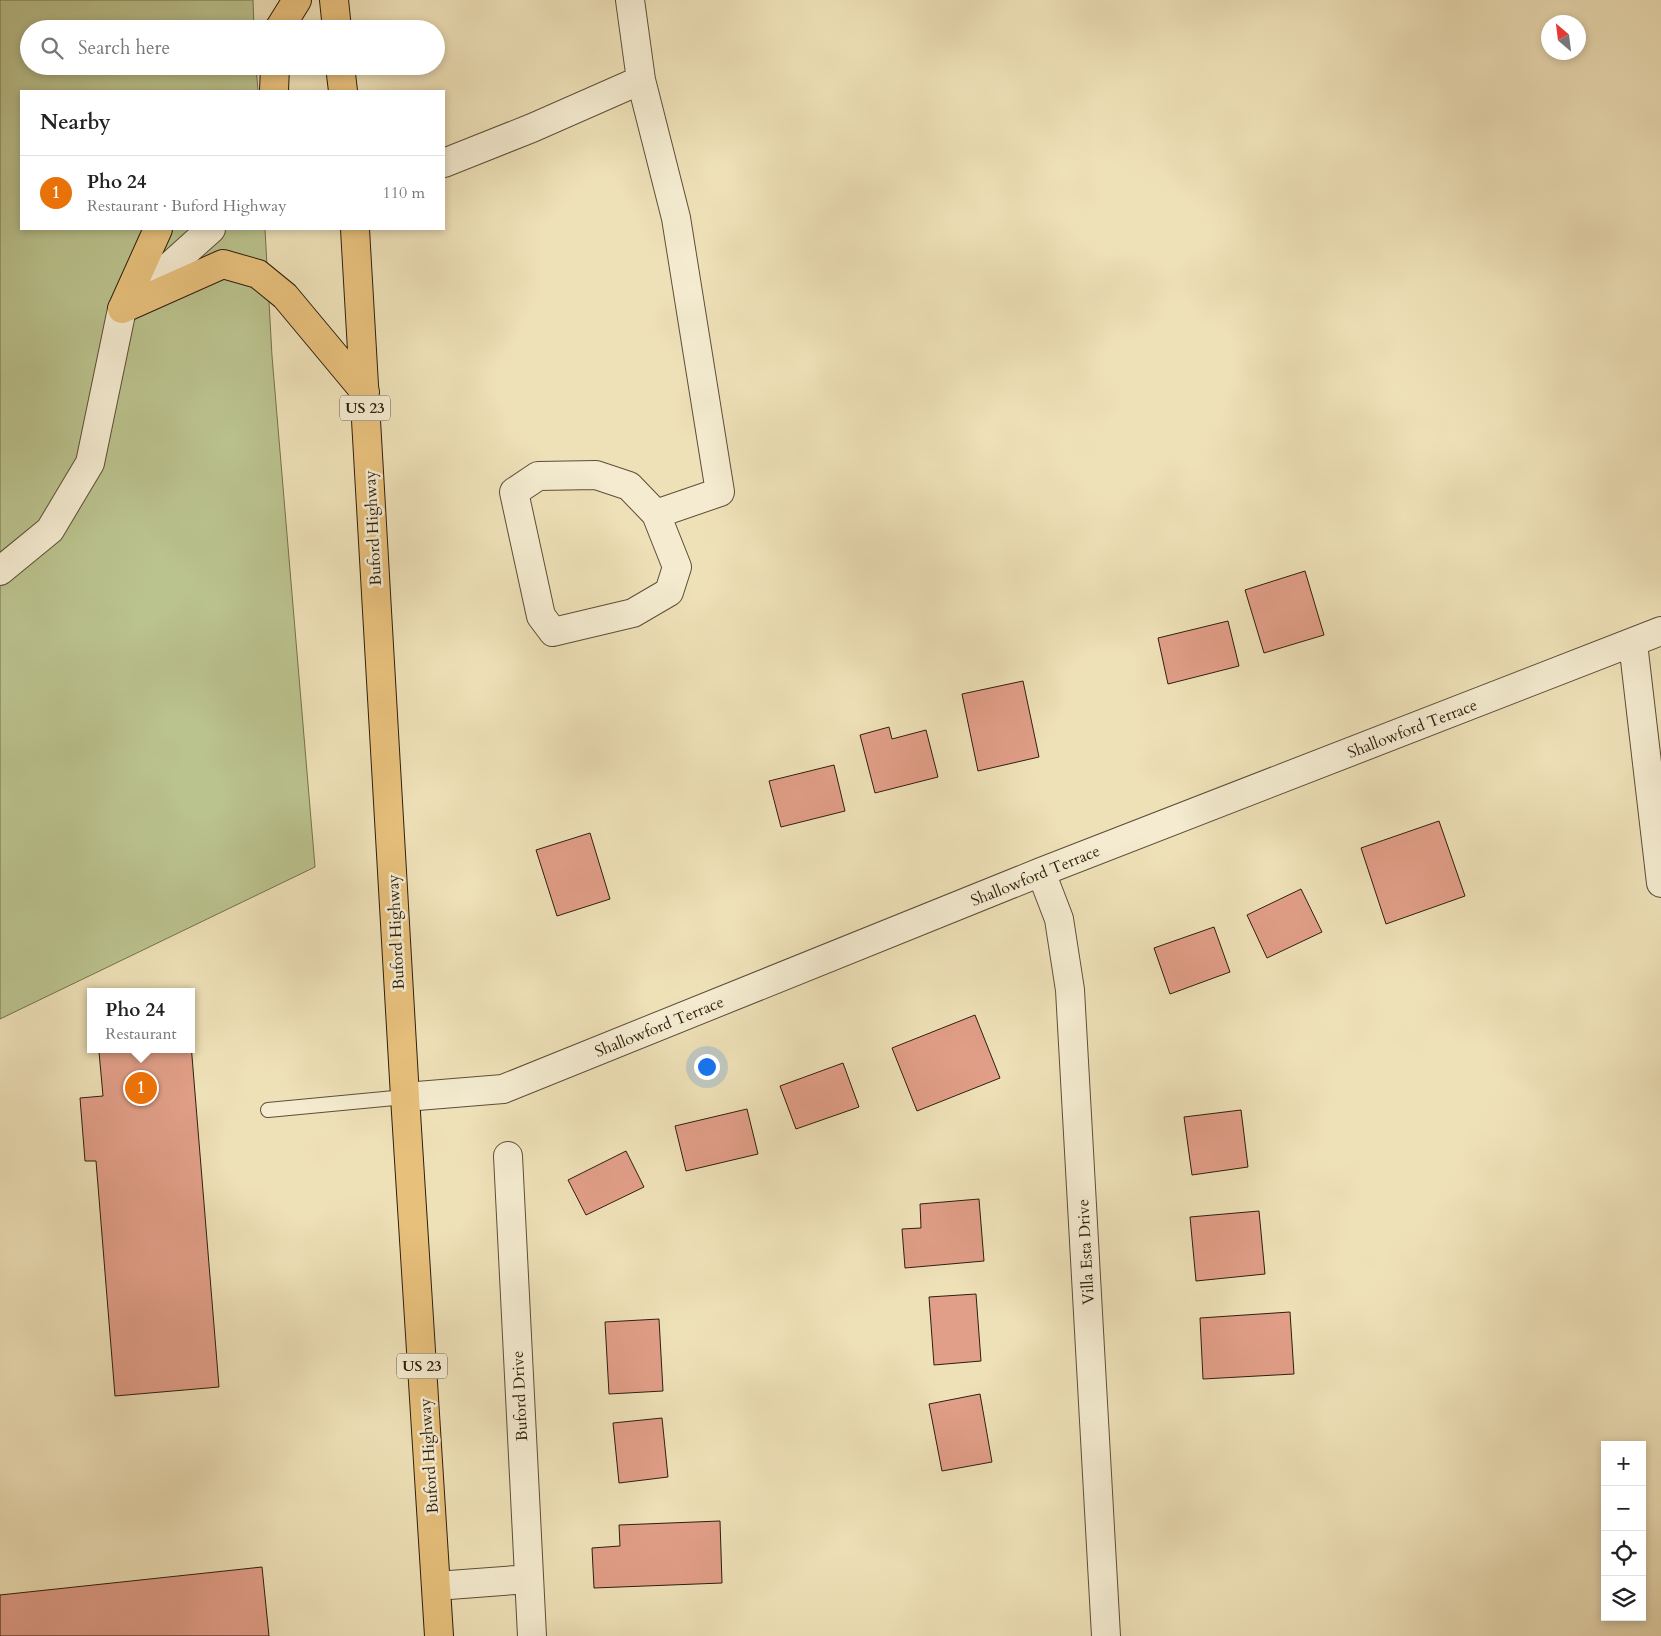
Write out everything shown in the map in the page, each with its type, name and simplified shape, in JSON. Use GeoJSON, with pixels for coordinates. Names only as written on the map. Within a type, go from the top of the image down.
{"type":"FeatureCollection","features":[{"type":"Feature","properties":{"kind":"main road"},"geometry":{"type":"LineString","coordinates":[[285,20],[297,0]]}},
{"type":"Feature","properties":{"kind":"main road"},"geometry":{"type":"LineString","coordinates":[[334,0],[335,20]]}},
{"type":"Feature","properties":{"kind":"main road"},"geometry":{"type":"LineString","coordinates":[[274,90],[275,75]]}},
{"type":"Feature","properties":{"kind":"main road"},"geometry":{"type":"LineString","coordinates":[[341,75],[343,90]]}},
{"type":"Feature","properties":{"kind":"main road"},"geometry":{"type":"LineString","coordinates":[[122,309],[158,230]]}},
{"type":"Feature","properties":{"kind":"main road","name":"Buford Highway"},"geometry":{"type":"LineString","coordinates":[[355,230],[438,1636]]}},
{"type":"Feature","properties":{"kind":"main road"},"geometry":{"type":"LineString","coordinates":[[122,309],[223,264],[258,274],[285,296],[364,392]]}},
{"type":"Feature","properties":{"kind":"street"},"geometry":{"type":"LineString","coordinates":[[630,0],[641,80],[676,218],[720,492],[656,514]]}},
{"type":"Feature","properties":{"kind":"street"},"geometry":{"type":"LineString","coordinates":[[445,163],[532,128],[641,80]]}},
{"type":"Feature","properties":{"kind":"street"},"geometry":{"type":"LineString","coordinates":[[0,571],[50,530],[90,463],[122,309],[210,230]]}},
{"type":"Feature","properties":{"kind":"street"},"geometry":{"type":"LineString","coordinates":[[596,475],[629,486],[656,514],[677,567],[669,592],[633,613],[554,632],[541,616],[514,492],[538,476],[596,475]]}},
{"type":"Feature","properties":{"kind":"street","name":"Shallowford Terrace"},"geometry":{"type":"LineString","coordinates":[[405,1097],[504,1089],[1041,872],[1661,631]]}},
{"type":"Feature","properties":{"kind":"street"},"geometry":{"type":"LineString","coordinates":[[1633,643],[1661,883]]}},
{"type":"Feature","properties":{"kind":"street","name":"Villa Esta Drive"},"geometry":{"type":"LineString","coordinates":[[1041,872],[1059,919],[1070,990],[1106,1636]]}},
{"type":"Feature","properties":{"kind":"street","name":"Buford Drive"},"geometry":{"type":"LineString","coordinates":[[508,1156],[532,1636]]}},
{"type":"Feature","properties":{"kind":"street"},"geometry":{"type":"LineString","coordinates":[[436,1586],[529,1579]]}},
{"type":"Feature","properties":{"kind":"lane"},"geometry":{"type":"LineString","coordinates":[[268,1110],[405,1097]]}},
{"type":"Feature","properties":{"kind":"green space"},"geometry":{"type":"Polygon","coordinates":[[[0,0],[253,0],[254,20],[20,20],[20,75],[257,75],[258,90],[20,90],[20,230],[265,230],[272,356],[315,867],[0,1019],[0,0]]]}},
{"type":"Feature","properties":{"kind":"building"},"geometry":{"type":"Polygon","coordinates":[[[1305,571],[1324,635],[1264,653],[1245,590],[1305,571]]]}},
{"type":"Feature","properties":{"kind":"building"},"geometry":{"type":"Polygon","coordinates":[[[1228,621],[1239,666],[1168,684],[1158,638],[1228,621]]]}},
{"type":"Feature","properties":{"kind":"building"},"geometry":{"type":"Polygon","coordinates":[[[1023,681],[1039,757],[978,771],[962,694],[1023,681]]]}},
{"type":"Feature","properties":{"kind":"building"},"geometry":{"type":"Polygon","coordinates":[[[889,727],[892,739],[926,730],[938,777],[875,793],[860,735],[889,727]]]}},
{"type":"Feature","properties":{"kind":"building"},"geometry":{"type":"Polygon","coordinates":[[[834,765],[845,811],[781,827],[769,781],[834,765]]]}},
{"type":"Feature","properties":{"kind":"building"},"geometry":{"type":"Polygon","coordinates":[[[1439,821],[1465,896],[1386,924],[1361,848],[1439,821]]]}},
{"type":"Feature","properties":{"kind":"building"},"geometry":{"type":"Polygon","coordinates":[[[590,833],[610,899],[557,916],[536,850],[590,833]]]}},
{"type":"Feature","properties":{"kind":"building"},"geometry":{"type":"Polygon","coordinates":[[[1301,889],[1322,932],[1267,958],[1247,915],[1301,889]]]}},
{"type":"Feature","properties":{"kind":"building"},"geometry":{"type":"Polygon","coordinates":[[[1214,927],[1230,972],[1170,994],[1154,948],[1214,927]]]}},
{"type":"Feature","properties":{"kind":"building"},"geometry":{"type":"Polygon","coordinates":[[[975,1015],[1000,1078],[917,1111],[892,1048],[975,1015]]]}},
{"type":"Feature","properties":{"kind":"building"},"geometry":{"type":"Polygon","coordinates":[[[99,1053],[192,1053],[219,1387],[115,1396],[96,1161],[85,1161],[80,1098],[103,1096],[99,1053]]]}},
{"type":"Feature","properties":{"kind":"building"},"geometry":{"type":"Polygon","coordinates":[[[843,1063],[859,1107],[796,1129],[780,1086],[843,1063]]]}},
{"type":"Feature","properties":{"kind":"building"},"geometry":{"type":"Polygon","coordinates":[[[747,1109],[758,1154],[686,1171],[675,1126],[747,1109]]]}},
{"type":"Feature","properties":{"kind":"building"},"geometry":{"type":"Polygon","coordinates":[[[1241,1110],[1248,1167],[1192,1175],[1184,1117],[1241,1110]]]}},
{"type":"Feature","properties":{"kind":"building"},"geometry":{"type":"Polygon","coordinates":[[[626,1151],[644,1187],[586,1215],[568,1180],[626,1151]]]}},
{"type":"Feature","properties":{"kind":"building"},"geometry":{"type":"Polygon","coordinates":[[[979,1199],[984,1261],[905,1268],[902,1229],[921,1228],[920,1204],[979,1199]]]}},
{"type":"Feature","properties":{"kind":"building"},"geometry":{"type":"Polygon","coordinates":[[[1259,1211],[1265,1274],[1196,1281],[1190,1217],[1259,1211]]]}},
{"type":"Feature","properties":{"kind":"building"},"geometry":{"type":"Polygon","coordinates":[[[976,1294],[981,1361],[934,1365],[929,1297],[976,1294]]]}},
{"type":"Feature","properties":{"kind":"building"},"geometry":{"type":"Polygon","coordinates":[[[1290,1312],[1294,1374],[1203,1379],[1200,1318],[1290,1312]]]}},
{"type":"Feature","properties":{"kind":"building"},"geometry":{"type":"Polygon","coordinates":[[[659,1319],[663,1391],[609,1394],[605,1322],[659,1319]]]}},
{"type":"Feature","properties":{"kind":"building"},"geometry":{"type":"Polygon","coordinates":[[[980,1394],[992,1462],[942,1471],[929,1404],[980,1394]]]}},
{"type":"Feature","properties":{"kind":"building"},"geometry":{"type":"Polygon","coordinates":[[[662,1418],[668,1477],[619,1483],[613,1423],[662,1418]]]}},
{"type":"Feature","properties":{"kind":"building"},"geometry":{"type":"Polygon","coordinates":[[[720,1521],[722,1583],[594,1588],[592,1548],[620,1546],[619,1525],[720,1521]]]}},
{"type":"Feature","properties":{"kind":"building"},"geometry":{"type":"Polygon","coordinates":[[[262,1567],[269,1636],[0,1636],[0,1595],[262,1567]]]}},
{"type":"Feature","properties":{"kind":"place","name":"Pho 24"},"geometry":{"type":"Point","coordinates":[141,1088]}}]}
